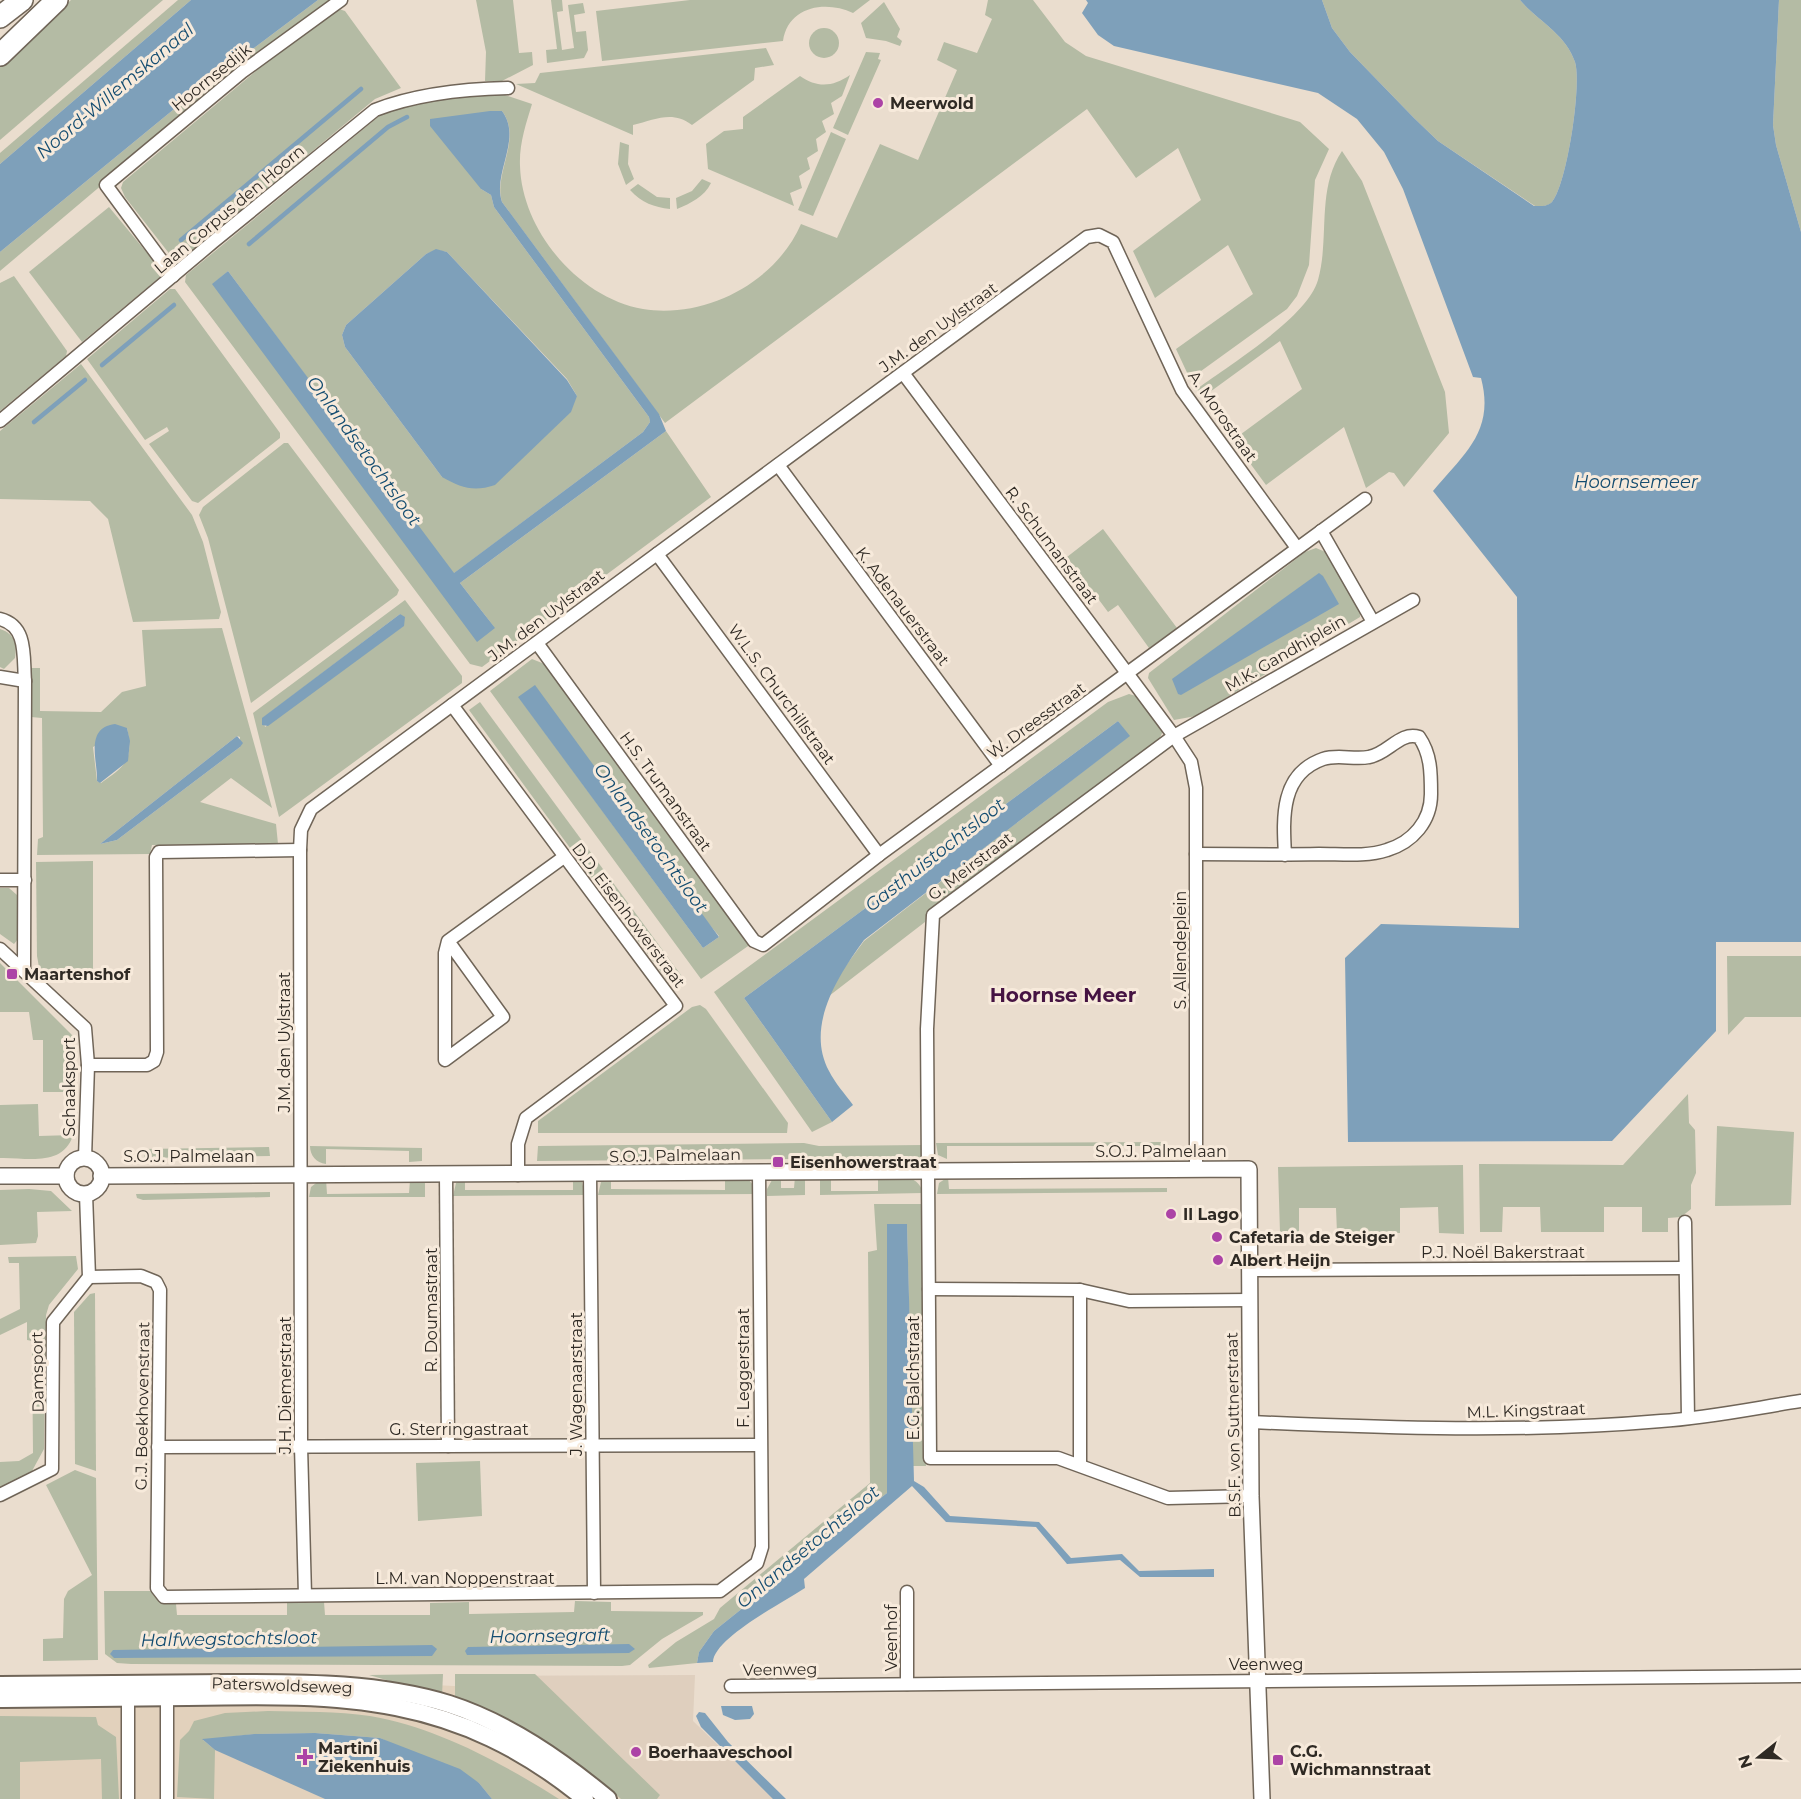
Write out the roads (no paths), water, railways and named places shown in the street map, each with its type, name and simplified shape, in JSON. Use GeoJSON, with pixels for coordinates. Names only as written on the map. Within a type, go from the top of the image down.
{"type":"FeatureCollection","features":[{"type":"Feature","properties":{"kind":"highway"},"geometry":{"type":"LineString","coordinates":[[0,16],[22,0]]}},
{"type":"Feature","properties":{"kind":"highway"},"geometry":{"type":"LineString","coordinates":[[0,55],[57,0]]}},
{"type":"Feature","properties":{"kind":"main road","name":"Paterswoldseweg"},"geometry":{"type":"LineString","coordinates":[[0,1685],[167,1690],[334,1684],[395,1692],[450,1705],[535,1745],[572,1770],[608,1799]]}},
{"type":"Feature","properties":{"kind":"main road","name":"Paterswoldseweg"},"geometry":{"type":"LineString","coordinates":[[0,1699],[128,1690]]}},
{"type":"Feature","properties":{"kind":"main road","name":"Paterswoldseweg"},"geometry":{"type":"LineString","coordinates":[[167,1690],[332,1697],[426,1713],[477,1730],[516,1750],[558,1777],[585,1799]]}},
{"type":"Feature","properties":{"kind":"street","name":"Hoornsedijk"},"geometry":{"type":"LineString","coordinates":[[173,276],[106,185],[242,72],[341,0]]}},
{"type":"Feature","properties":{"kind":"street","name":"Laan Corpus den Hoorn"},"geometry":{"type":"LineString","coordinates":[[0,421],[375,110],[402,100],[484,88],[508,88]]}},
{"type":"Feature","properties":{"kind":"street","name":"J.M. den Uylstraat"},"geometry":{"type":"LineString","coordinates":[[301,1174],[300,850],[301,830],[311,809],[1087,237],[1099,235]]}},
{"type":"Feature","properties":{"kind":"street","name":"A. Morostraat"},"geometry":{"type":"LineString","coordinates":[[1099,235],[1113,242],[1182,390],[1297,548]]}},
{"type":"Feature","properties":{"kind":"street","name":"R. Schumanstraat"},"geometry":{"type":"LineString","coordinates":[[903,373],[1174,736]]}},
{"type":"Feature","properties":{"kind":"street","name":"K. Adenauerstraat"},"geometry":{"type":"LineString","coordinates":[[778,465],[1001,766]]}},
{"type":"Feature","properties":{"kind":"street","name":"W. Dreesstraat"},"geometry":{"type":"LineString","coordinates":[[772,938],[879,855],[1365,499]]}},
{"type":"Feature","properties":{"kind":"street"},"geometry":{"type":"LineString","coordinates":[[1321,531],[1373,622]]}},
{"type":"Feature","properties":{"kind":"street","name":"W.L.S. Churchillstraat"},"geometry":{"type":"LineString","coordinates":[[657,554],[879,855]]}},
{"type":"Feature","properties":{"kind":"street","name":"M.K. Gandhiplein"},"geometry":{"type":"LineString","coordinates":[[1174,736],[1413,600]]}},
{"type":"Feature","properties":{"kind":"street"},"geometry":{"type":"LineString","coordinates":[[0,619],[14,625],[21,634],[25,681],[24,970]]}},
{"type":"Feature","properties":{"kind":"street","name":"H.S. Trumanstraat"},"geometry":{"type":"LineString","coordinates":[[537,643],[754,941],[763,945],[772,938]]}},
{"type":"Feature","properties":{"kind":"street"},"geometry":{"type":"LineString","coordinates":[[0,677],[25,681]]}},
{"type":"Feature","properties":{"kind":"street","name":"D.D. Eisenhowerstraat"},"geometry":{"type":"LineString","coordinates":[[452,705],[676,1006],[526,1118],[520,1130],[518,1144],[518,1175]]}},
{"type":"Feature","properties":{"kind":"street","name":"S. Allendeplein"},"geometry":{"type":"LineString","coordinates":[[1174,736],[1191,762],[1194,779],[1196,1169]]}},
{"type":"Feature","properties":{"kind":"street","name":"G. Meirstraat"},"geometry":{"type":"LineString","coordinates":[[929,1169],[927,1029],[933,915],[1174,736]]}},
{"type":"Feature","properties":{"kind":"street"},"geometry":{"type":"LineString","coordinates":[[1196,854],[1285,855],[1372,854],[1390,849],[1413,836],[1425,823],[1431,806],[1427,749],[1419,737],[1405,736],[1383,752],[1369,757],[1343,756],[1322,759],[1305,770],[1291,784],[1283,811],[1285,855]]}},
{"type":"Feature","properties":{"kind":"street"},"geometry":{"type":"LineString","coordinates":[[88,1065],[147,1065],[154,1061],[157,1052],[156,857],[159,852],[300,850]]}},
{"type":"Feature","properties":{"kind":"street"},"geometry":{"type":"LineString","coordinates":[[448,941],[502,1017],[445,1060],[445,952],[448,941],[564,857]]}},
{"type":"Feature","properties":{"kind":"street"},"geometry":{"type":"LineString","coordinates":[[0,880],[25,880]]}},
{"type":"Feature","properties":{"kind":"street","name":"Schaaksport"},"geometry":{"type":"LineString","coordinates":[[0,949],[85,1029],[88,1065],[85,1158]]}},
{"type":"Feature","properties":{"kind":"street"},"geometry":{"type":"LineString","coordinates":[[85,1158],[97,1164],[101,1176],[98,1187],[86,1194],[72,1189],[66,1176],[74,1161],[85,1158]]}},
{"type":"Feature","properties":{"kind":"street","name":"S.O.J. Palmelaan"},"geometry":{"type":"LineString","coordinates":[[101,1176],[518,1175],[929,1169],[1249,1169]]}},
{"type":"Feature","properties":{"kind":"street","name":"E.G. Balchstraat"},"geometry":{"type":"LineString","coordinates":[[929,1169],[930,1458],[1058,1458],[1168,1498],[1251,1496]]}},
{"type":"Feature","properties":{"kind":"street","name":"B.S.F. von Suttnerstraat"},"geometry":{"type":"LineString","coordinates":[[1249,1169],[1251,1496],[1259,1681]]}},
{"type":"Feature","properties":{"kind":"street","name":"F. Leggerstraat"},"geometry":{"type":"LineString","coordinates":[[757,1563],[762,1547],[759,1171]]}},
{"type":"Feature","properties":{"kind":"street","name":"J.H. Diemerstraat"},"geometry":{"type":"LineString","coordinates":[[301,1174],[305,1595]]}},
{"type":"Feature","properties":{"kind":"street","name":"R. Doumastraat"},"geometry":{"type":"LineString","coordinates":[[446,1174],[448,1446]]}},
{"type":"Feature","properties":{"kind":"street","name":"J. Wagenaarstraat"},"geometry":{"type":"LineString","coordinates":[[590,1174],[594,1593]]}},
{"type":"Feature","properties":{"kind":"street"},"geometry":{"type":"LineString","coordinates":[[0,1176],[66,1176]]}},
{"type":"Feature","properties":{"kind":"street"},"geometry":{"type":"LineString","coordinates":[[86,1194],[89,1277]]}},
{"type":"Feature","properties":{"kind":"street"},"geometry":{"type":"LineString","coordinates":[[1684,1222],[1688,1418]]}},
{"type":"Feature","properties":{"kind":"street","name":"P.J. Noël Bakerstraat"},"geometry":{"type":"LineString","coordinates":[[1250,1270],[1685,1268]]}},
{"type":"Feature","properties":{"kind":"street","name":"G.J. Boekhovenstraat"},"geometry":{"type":"LineString","coordinates":[[89,1277],[141,1276],[156,1282],[160,1290],[157,1588],[164,1596]]}},
{"type":"Feature","properties":{"kind":"street","name":"Damsport"},"geometry":{"type":"LineString","coordinates":[[0,1495],[52,1469],[53,1322],[89,1277]]}},
{"type":"Feature","properties":{"kind":"street"},"geometry":{"type":"LineString","coordinates":[[928,1289],[1080,1290],[1129,1301],[1250,1300]]}},
{"type":"Feature","properties":{"kind":"street"},"geometry":{"type":"LineString","coordinates":[[1080,1290],[1080,1465]]}},
{"type":"Feature","properties":{"kind":"street","name":"M.L. Kingstraat"},"geometry":{"type":"LineString","coordinates":[[1251,1422],[1471,1429],[1650,1422],[1801,1401]]}},
{"type":"Feature","properties":{"kind":"street","name":"G. Sterringastraat"},"geometry":{"type":"LineString","coordinates":[[158,1447],[760,1445]]}},
{"type":"Feature","properties":{"kind":"street","name":"L.M. van Noppenstraat"},"geometry":{"type":"LineString","coordinates":[[164,1596],[720,1591],[757,1563]]}},
{"type":"Feature","properties":{"kind":"street","name":"Veenhof"},"geometry":{"type":"LineString","coordinates":[[907,1592],[907,1684]]}},
{"type":"Feature","properties":{"kind":"street","name":"Veenweg"},"geometry":{"type":"LineString","coordinates":[[731,1686],[1801,1676]]}},
{"type":"Feature","properties":{"kind":"street"},"geometry":{"type":"LineString","coordinates":[[1259,1681],[1262,1799]]}},
{"type":"Feature","properties":{"kind":"street"},"geometry":{"type":"LineString","coordinates":[[128,1690],[129,1799]]}},
{"type":"Feature","properties":{"kind":"street"},"geometry":{"type":"LineString","coordinates":[[167,1690],[167,1799]]}},
{"type":"Feature","properties":{"kind":"water","name":"Noord-Willemskanaal"},"geometry":{"type":"Polygon","coordinates":[[[191,0],[318,0],[190,96],[0,252],[0,164],[191,0]]]}},
{"type":"Feature","properties":{"kind":"water","name":"Hoornsemeer"},"geometry":{"type":"Polygon","coordinates":[[[1086,0],[1322,0],[1332,28],[1350,52],[1438,141],[1534,206],[1539,206],[1552,202],[1563,176],[1572,134],[1577,74],[1575,62],[1565,43],[1520,0],[1779,0],[1773,125],[1776,145],[1801,232],[1801,942],[1716,942],[1716,1031],[1612,1141],[1348,1142],[1345,958],[1381,924],[1519,928],[1517,597],[1433,491],[1466,453],[1480,427],[1484,413],[1481,378],[1473,377],[1403,189],[1384,152],[1357,119],[1318,93],[1114,46],[1098,35],[1082,13],[1088,3],[1086,0]]]}},
{"type":"Feature","properties":{"kind":"water"},"geometry":{"type":"Polygon","coordinates":[[[502,111],[508,122],[509,144],[500,191],[502,202],[659,414],[666,431],[460,583],[495,628],[477,642],[212,284],[228,271],[454,573],[643,432],[650,422],[649,417],[494,207],[491,195],[481,189],[430,126],[430,119],[502,111]]]}},
{"type":"Feature","properties":{"kind":"water"},"geometry":{"type":"Polygon","coordinates":[[[436,249],[447,252],[567,380],[577,396],[571,412],[495,485],[487,487],[468,488],[442,477],[345,347],[342,335],[346,325],[426,254],[436,249]]]}},
{"type":"Feature","properties":{"kind":"water"},"geometry":{"type":"Polygon","coordinates":[[[1319,573],[1339,604],[1181,695],[1178,694],[1172,679],[1319,573]]]}},
{"type":"Feature","properties":{"kind":"water"},"geometry":{"type":"Polygon","coordinates":[[[400,614],[405,617],[404,626],[268,726],[262,725],[262,718],[400,614]]]}},
{"type":"Feature","properties":{"kind":"water"},"geometry":{"type":"Polygon","coordinates":[[[535,685],[719,937],[703,948],[518,697],[535,685]]]}},
{"type":"Feature","properties":{"kind":"water"},"geometry":{"type":"Polygon","coordinates":[[[1118,721],[1130,736],[864,940],[835,985],[823,1019],[821,1037],[823,1054],[831,1075],[853,1105],[832,1122],[744,998],[1118,721]]]}},
{"type":"Feature","properties":{"kind":"water"},"geometry":{"type":"Polygon","coordinates":[[[115,724],[127,728],[130,741],[128,761],[100,783],[97,781],[96,739],[105,727],[115,724]]]}},
{"type":"Feature","properties":{"kind":"water"},"geometry":{"type":"Polygon","coordinates":[[[237,736],[243,743],[240,747],[117,840],[100,844],[237,736]]]}},
{"type":"Feature","properties":{"kind":"water"},"geometry":{"type":"Polygon","coordinates":[[[887,1224],[907,1224],[914,1481],[924,1487],[950,1516],[1039,1522],[1071,1558],[1122,1554],[1139,1571],[1214,1569],[1214,1577],[1140,1577],[1120,1560],[1067,1564],[1036,1527],[946,1522],[912,1486],[804,1579],[805,1588],[737,1632],[716,1653],[713,1662],[697,1663],[699,1652],[714,1631],[887,1493],[887,1224]]]}},
{"type":"Feature","properties":{"kind":"water"},"geometry":{"type":"Polygon","coordinates":[[[629,1644],[635,1649],[629,1653],[467,1655],[465,1651],[468,1647],[629,1644]]]}},
{"type":"Feature","properties":{"kind":"water"},"geometry":{"type":"Polygon","coordinates":[[[432,1645],[437,1649],[432,1656],[114,1658],[110,1654],[113,1650],[432,1645]]]}},
{"type":"Feature","properties":{"kind":"water"},"geometry":{"type":"Polygon","coordinates":[[[721,1706],[752,1706],[754,1714],[750,1719],[735,1720],[723,1715],[721,1706]]]}},
{"type":"Feature","properties":{"kind":"water"},"geometry":{"type":"Polygon","coordinates":[[[699,1712],[705,1713],[728,1742],[786,1799],[773,1799],[701,1727],[696,1716],[699,1712]]]}},
{"type":"Feature","properties":{"kind":"water"},"geometry":{"type":"Polygon","coordinates":[[[315,1733],[380,1738],[460,1769],[479,1783],[492,1799],[325,1799],[215,1750],[202,1739],[254,1734],[315,1733]]]}},
{"type":"Feature","properties":{"kind":"waterway"},"geometry":{"type":"LineString","coordinates":[[181,240],[361,89]]}},
{"type":"Feature","properties":{"kind":"waterway"},"geometry":{"type":"LineString","coordinates":[[249,244],[388,127],[407,117]]}},
{"type":"Feature","properties":{"kind":"waterway"},"geometry":{"type":"LineString","coordinates":[[102,365],[174,305]]}},
{"type":"Feature","properties":{"kind":"waterway"},"geometry":{"type":"LineString","coordinates":[[34,422],[85,380]]}},
{"type":"Feature","properties":{"kind":"place","name":"Meerwold"},"geometry":{"type":"Point","coordinates":[878,103]}},
{"type":"Feature","properties":{"kind":"place","name":"Maartenshof"},"geometry":{"type":"Point","coordinates":[12,974]}},
{"type":"Feature","properties":{"kind":"place","name":"Eisenhowerstraat"},"geometry":{"type":"Point","coordinates":[778,1162]}},
{"type":"Feature","properties":{"kind":"place","name":"Il Lago"},"geometry":{"type":"Point","coordinates":[1171,1214]}},
{"type":"Feature","properties":{"kind":"place","name":"Cafetaria de Steiger"},"geometry":{"type":"Point","coordinates":[1217,1237]}},
{"type":"Feature","properties":{"kind":"place","name":"Albert Heijn"},"geometry":{"type":"Point","coordinates":[1218,1260]}},
{"type":"Feature","properties":{"kind":"place","name":"Boerhaaveschool"},"geometry":{"type":"Point","coordinates":[636,1752]}},
{"type":"Feature","properties":{"kind":"place","name":"Martini Ziekenhuis"},"geometry":{"type":"Point","coordinates":[305,1757]}},
{"type":"Feature","properties":{"kind":"place","name":"C.G. Wichmannstraat"},"geometry":{"type":"Point","coordinates":[1278,1760]}},
{"type":"Feature","properties":{"kind":"district","name":"Hoornse Meer"},"geometry":{"type":"Point","coordinates":[1063,995]}},
{"type":"Feature","properties":{"kind":"water label","name":"Onlandsetochtsloot"},"geometry":{"type":"Point","coordinates":[364,451]}},
{"type":"Feature","properties":{"kind":"water label","name":"Onlandsetochtsloot"},"geometry":{"type":"Point","coordinates":[651,838]}},
{"type":"Feature","properties":{"kind":"water label","name":"Gasthuistochtsloot"},"geometry":{"type":"Point","coordinates":[935,855]}},
{"type":"Feature","properties":{"kind":"water label","name":"Onlandsetochtsloot"},"geometry":{"type":"Point","coordinates":[808,1547]}},
{"type":"Feature","properties":{"kind":"water label","name":"Hoornsegraft"},"geometry":{"type":"Point","coordinates":[550,1636]}},
{"type":"Feature","properties":{"kind":"water label","name":"Halfwegstochtsloot"},"geometry":{"type":"Point","coordinates":[229,1639]}}]}
